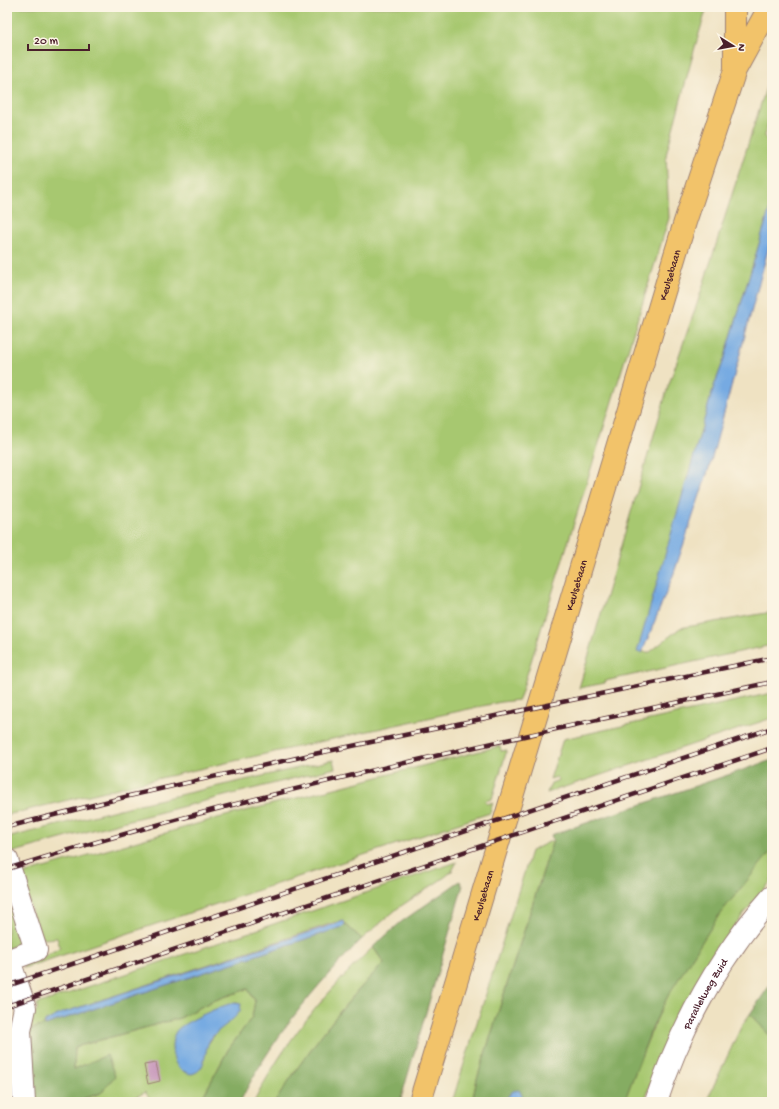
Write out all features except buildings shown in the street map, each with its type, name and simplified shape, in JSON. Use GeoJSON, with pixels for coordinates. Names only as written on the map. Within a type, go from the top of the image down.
{"type":"FeatureCollection","features":[{"type":"Feature","properties":{"kind":"main road","name":"Keulsebaan"},"geometry":{"type":"LineString","coordinates":[[735,7],[735,70]]}},
{"type":"Feature","properties":{"kind":"main road","name":"Keulsebaan"},"geometry":{"type":"LineString","coordinates":[[420,1102],[686,222],[735,70],[768,7]]}},
{"type":"Feature","properties":{"kind":"street"},"geometry":{"type":"LineString","coordinates":[[7,860],[36,950],[9,960],[25,1005],[20,1031],[24,1102]]}},
{"type":"Feature","properties":{"kind":"street","name":"Parallelweg Zuid"},"geometry":{"type":"LineString","coordinates":[[656,1102],[681,1034],[703,993],[731,948],[772,897]]}},
{"type":"Feature","properties":{"kind":"green space"},"geometry":{"type":"Polygon","coordinates":[[[7,7],[707,7],[666,155],[669,218],[519,700],[501,702],[254,757],[7,815],[7,7]]]}},
{"type":"Feature","properties":{"kind":"green space"},"geometry":{"type":"Polygon","coordinates":[[[772,69],[772,106],[765,136],[767,140],[772,141],[772,201],[725,357],[713,389],[638,652],[650,652],[680,628],[772,612],[772,645],[579,688],[668,387],[699,298],[772,69]]]}},
{"type":"Feature","properties":{"kind":"green space"},"geometry":{"type":"Polygon","coordinates":[[[772,693],[772,718],[547,793],[551,783],[559,780],[557,777],[550,779],[563,739],[772,693]]]}},
{"type":"Feature","properties":{"kind":"green space"},"geometry":{"type":"Polygon","coordinates":[[[500,746],[501,751],[507,750],[492,799],[485,801],[487,804],[493,802],[490,813],[24,968],[23,966],[51,953],[60,947],[57,938],[45,939],[40,937],[31,910],[23,874],[214,819],[500,746]]]}},
{"type":"Feature","properties":{"kind":"green space"},"geometry":{"type":"Polygon","coordinates":[[[333,760],[335,768],[118,823],[7,854],[7,838],[135,805],[333,760]]]}},
{"type":"Feature","properties":{"kind":"green space"},"geometry":{"type":"Polygon","coordinates":[[[772,760],[772,850],[719,915],[669,994],[652,1028],[624,1102],[526,1102],[525,1098],[513,1091],[503,1102],[472,1102],[477,1079],[553,840],[551,835],[772,760]]]}},
{"type":"Feature","properties":{"kind":"green space"},"geometry":{"type":"Polygon","coordinates":[[[553,840],[477,1079],[472,1102],[452,1102],[531,851],[553,840]]]}},
{"type":"Feature","properties":{"kind":"green space"},"geometry":{"type":"Polygon","coordinates":[[[772,850],[772,880],[732,931],[697,985],[668,1042],[644,1102],[624,1102],[656,1021],[668,995],[689,957],[729,900],[772,850]]]}},
{"type":"Feature","properties":{"kind":"green space"},"geometry":{"type":"Polygon","coordinates":[[[457,862],[452,871],[445,877],[398,908],[362,939],[345,924],[344,921],[333,923],[62,1013],[44,1022],[45,1025],[26,1031],[32,1016],[37,1010],[37,1004],[457,862]]]}},
{"type":"Feature","properties":{"kind":"green space"},"geometry":{"type":"Polygon","coordinates":[[[460,881],[462,886],[463,885],[400,1102],[275,1102],[339,1012],[384,963],[373,947],[401,922],[460,881]]]}},
{"type":"Feature","properties":{"kind":"green space"},"geometry":{"type":"Polygon","coordinates":[[[7,891],[22,937],[20,943],[7,949],[7,891]]]}},
{"type":"Feature","properties":{"kind":"green space"},"geometry":{"type":"Polygon","coordinates":[[[345,924],[362,939],[327,976],[279,1036],[252,1079],[240,1102],[200,1102],[228,1050],[252,1017],[255,1001],[248,989],[212,1001],[180,1018],[75,1047],[74,1069],[107,1055],[115,1076],[101,1093],[79,1100],[78,1102],[29,1102],[26,1031],[342,927],[345,924]]]}},
{"type":"Feature","properties":{"kind":"green space"},"geometry":{"type":"Polygon","coordinates":[[[373,947],[384,963],[339,1012],[275,1102],[254,1102],[278,1059],[307,1019],[322,1000],[373,947]]]}},
{"type":"Feature","properties":{"kind":"green space"},"geometry":{"type":"Polygon","coordinates":[[[772,982],[772,1038],[750,1014],[772,982]]]}},
{"type":"Feature","properties":{"kind":"green space"},"geometry":{"type":"Polygon","coordinates":[[[248,989],[255,1001],[252,1017],[228,1050],[200,1102],[152,1102],[145,1092],[128,1102],[78,1102],[79,1100],[101,1093],[74,1069],[75,1047],[180,1018],[212,1001],[248,989]],[[238,1003],[229,1004],[172,1054],[208,1044],[238,1003]]]}},
{"type":"Feature","properties":{"kind":"green space"},"geometry":{"type":"Polygon","coordinates":[[[750,1014],[772,1038],[772,1102],[706,1102],[742,1025],[750,1014]]]}},
{"type":"Feature","properties":{"kind":"water"},"geometry":{"type":"Polygon","coordinates":[[[772,201],[772,235],[710,465],[674,573],[642,653],[637,652],[713,389],[725,357],[772,201]]]}},
{"type":"Feature","properties":{"kind":"water"},"geometry":{"type":"Polygon","coordinates":[[[344,921],[345,924],[342,927],[45,1025],[44,1022],[62,1013],[344,921]]]}},
{"type":"Feature","properties":{"kind":"water"},"geometry":{"type":"Polygon","coordinates":[[[234,1003],[241,1004],[240,1011],[210,1040],[203,1065],[200,1069],[191,1074],[180,1069],[175,1062],[172,1047],[174,1035],[178,1029],[188,1022],[222,1006],[234,1003]]]}},
{"type":"Feature","properties":{"kind":"water"},"geometry":{"type":"Polygon","coordinates":[[[519,1090],[526,1102],[503,1102],[513,1091],[519,1090]]]}},
{"type":"Feature","properties":{"kind":"railway"},"geometry":{"type":"LineString","coordinates":[[7,827],[129,796],[314,754],[772,658]]}},
{"type":"Feature","properties":{"kind":"railway"},"geometry":{"type":"LineString","coordinates":[[7,869],[196,814],[292,790],[484,745],[772,682]]}},
{"type":"Feature","properties":{"kind":"railway"},"geometry":{"type":"LineString","coordinates":[[7,986],[772,728]]}},
{"type":"Feature","properties":{"kind":"railway"},"geometry":{"type":"LineString","coordinates":[[7,1006],[772,748]]}}]}
